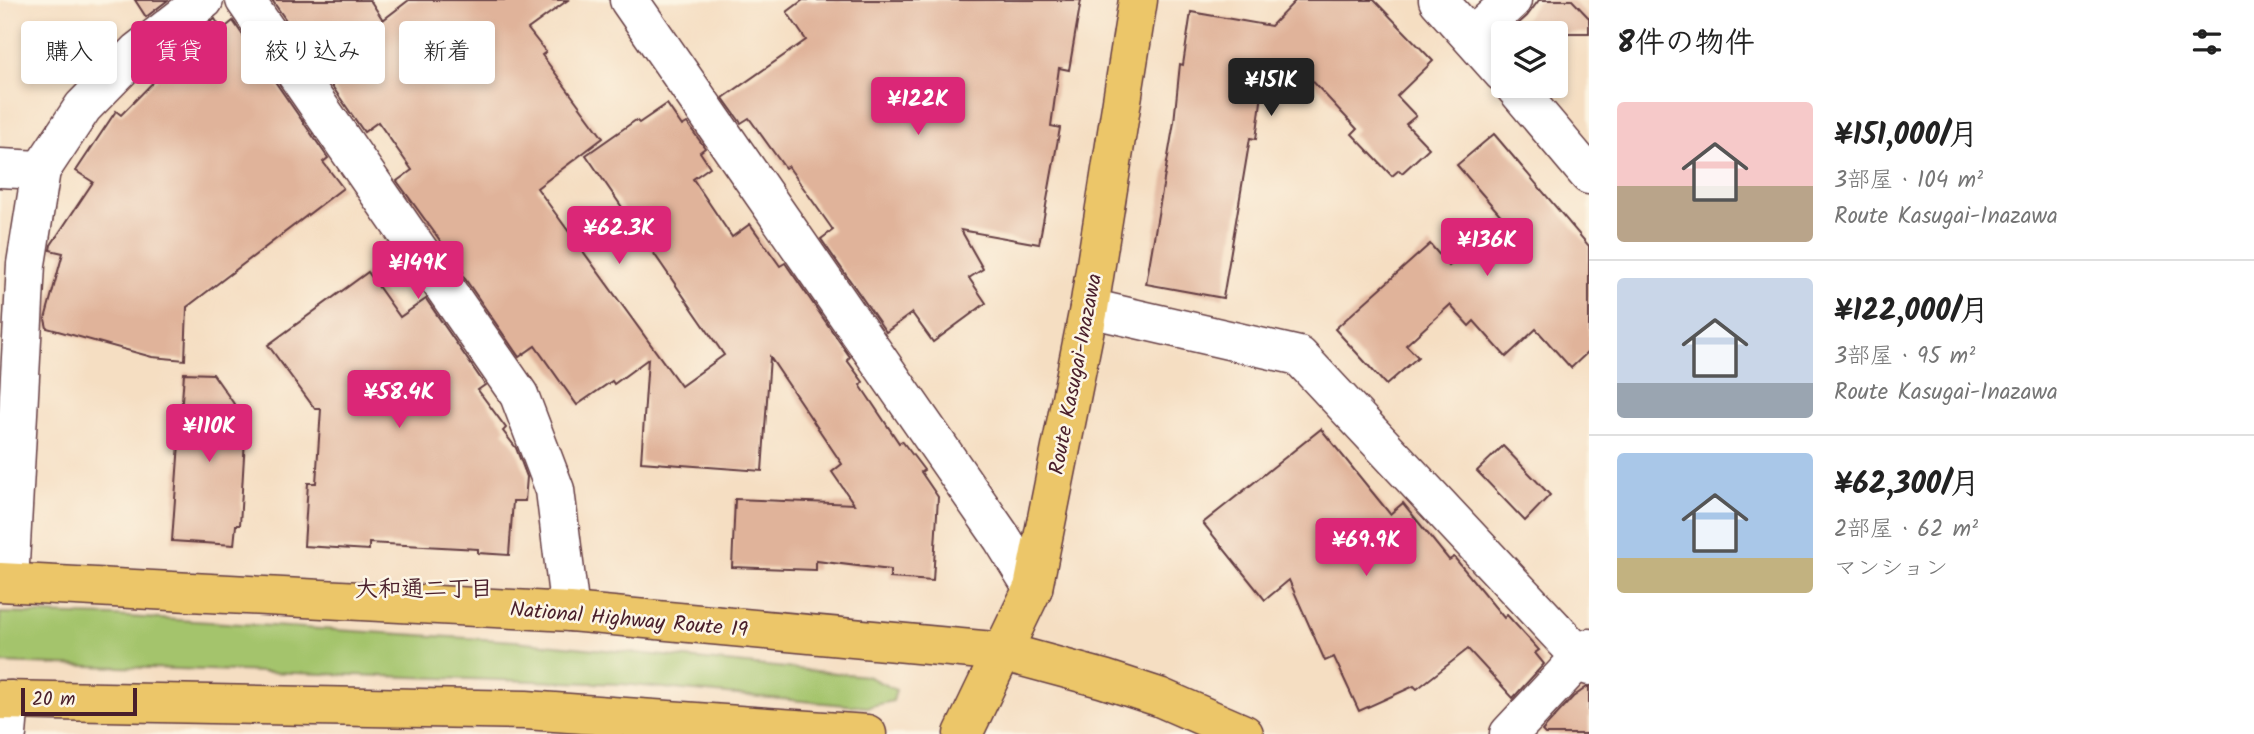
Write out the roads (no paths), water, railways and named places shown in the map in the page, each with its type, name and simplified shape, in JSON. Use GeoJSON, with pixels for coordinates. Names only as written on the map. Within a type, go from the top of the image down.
{"type":"FeatureCollection","features":[{"type":"Feature","properties":{"kind":"main road","name":"Route Kasugai-Inazawa"},"geometry":{"type":"LineString","coordinates":[[963,734],[1033,588],[1089,308],[1138,0]]}},
{"type":"Feature","properties":{"kind":"main road","name":"National Highway Route 19"},"geometry":{"type":"LineString","coordinates":[[5,582],[570,612],[1004,652],[1104,678],[1159,697],[1244,734]]}},
{"type":"Feature","properties":{"kind":"main road"},"geometry":{"type":"LineString","coordinates":[[6,711],[524,722],[867,734]]}},
{"type":"Feature","properties":{"kind":"street"},"geometry":{"type":"LineString","coordinates":[[5,582],[26,264],[41,170],[83,107],[138,52],[204,0]]}},
{"type":"Feature","properties":{"kind":"street"},"geometry":{"type":"LineString","coordinates":[[245,0],[519,395],[555,490],[570,612]]}},
{"type":"Feature","properties":{"kind":"street"},"geometry":{"type":"LineString","coordinates":[[629,0],[1002,538],[1033,588]]}},
{"type":"Feature","properties":{"kind":"street"},"geometry":{"type":"LineString","coordinates":[[1438,0],[1491,58]]}},
{"type":"Feature","properties":{"kind":"street"},"geometry":{"type":"LineString","coordinates":[[1473,36],[1512,0]]}},
{"type":"Feature","properties":{"kind":"street"},"geometry":{"type":"LineString","coordinates":[[1524,98],[1589,175]]}},
{"type":"Feature","properties":{"kind":"street"},"geometry":{"type":"LineString","coordinates":[[0,168],[41,170]]}},
{"type":"Feature","properties":{"kind":"street"},"geometry":{"type":"LineString","coordinates":[[1089,308],[1299,356],[1586,657],[1509,734]]}},
{"type":"Feature","properties":{"kind":"district","name":"大和通二丁目"},"geometry":{"type":"Point","coordinates":[424,588]}}]}
